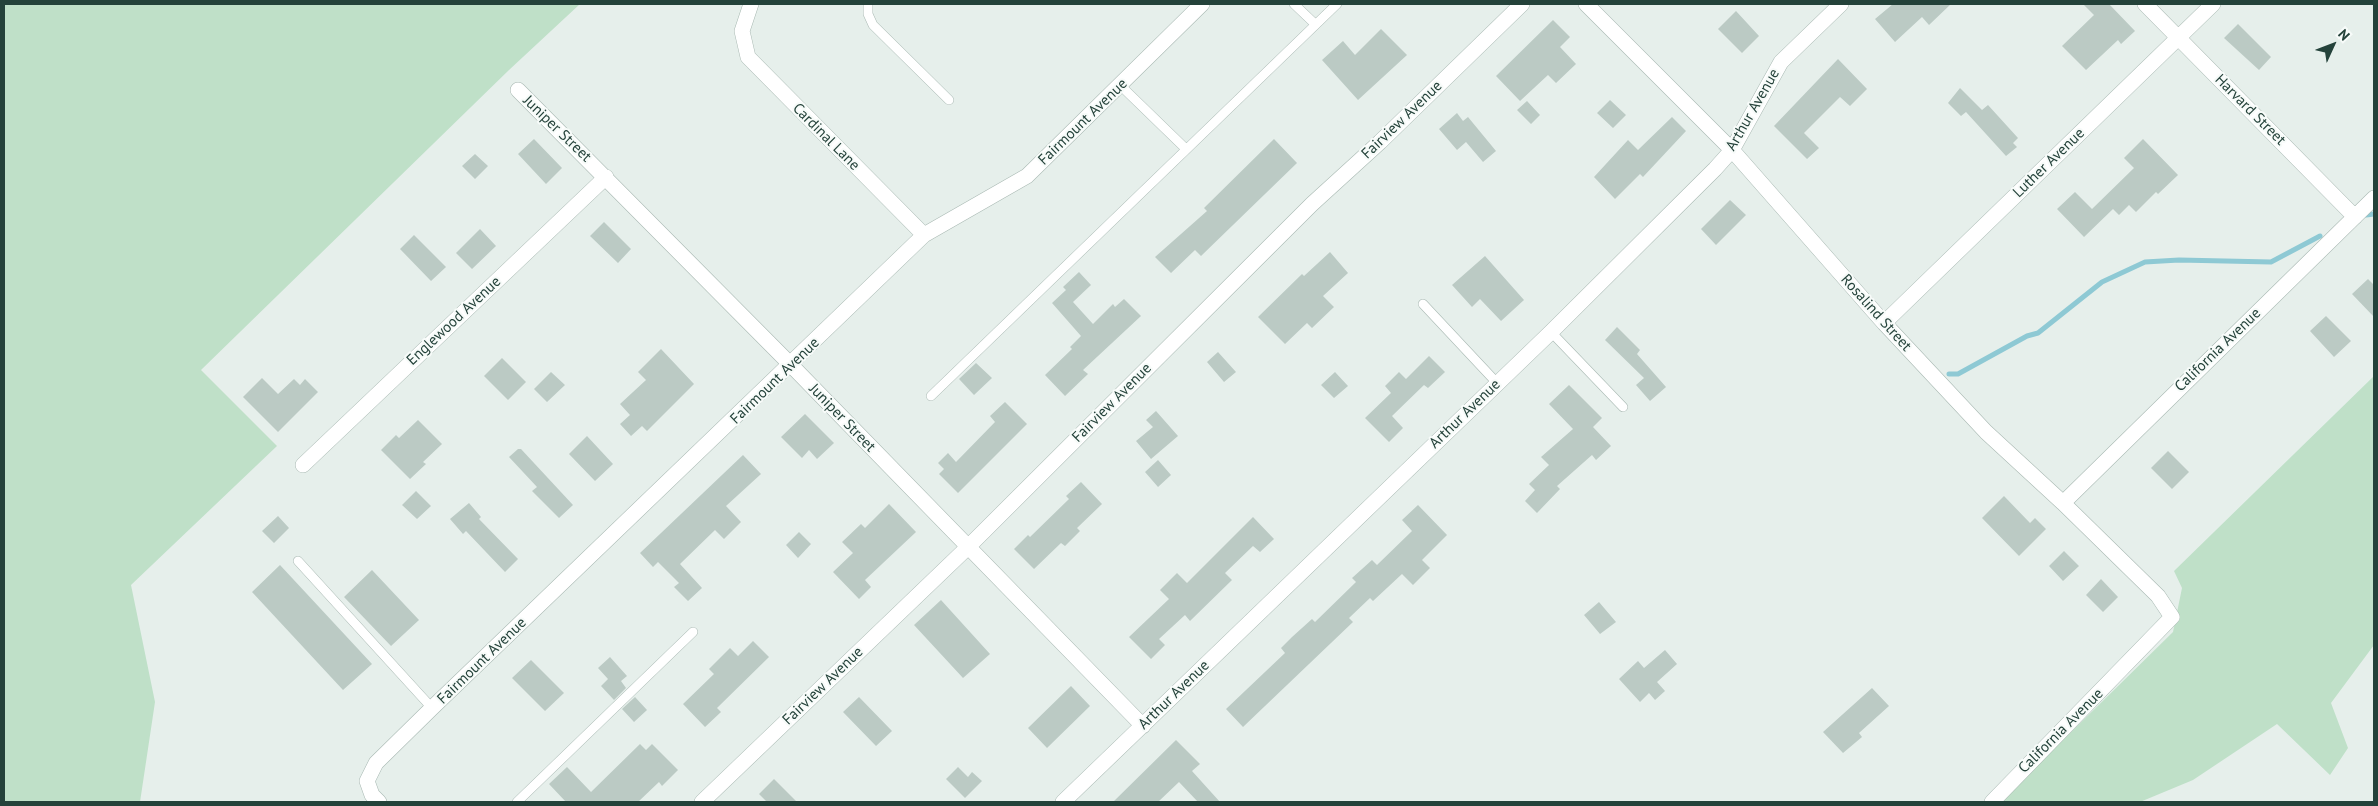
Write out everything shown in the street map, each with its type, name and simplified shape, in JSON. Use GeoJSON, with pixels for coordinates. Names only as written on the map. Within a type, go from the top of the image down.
{"type":"FeatureCollection","features":[{"type":"Feature","properties":{"kind":"street","name":"Cardinal Lane"},"geometry":{"type":"LineString","coordinates":[[751,4],[742,31],[748,58],[924,235]]}},
{"type":"Feature","properties":{"kind":"street","name":"Fairmount Avenue"},"geometry":{"type":"LineString","coordinates":[[379,802],[372,796],[367,781],[376,763],[432,708],[791,365],[924,235],[1027,176],[1202,4]]}},
{"type":"Feature","properties":{"kind":"street","name":"Fairview Avenue"},"geometry":{"type":"LineString","coordinates":[[702,802],[968,547],[1312,204],[1380,142],[1522,4]]}},
{"type":"Feature","properties":{"kind":"street","name":"Rosalind Street"},"geometry":{"type":"LineString","coordinates":[[1586,4],[1732,150],[1884,323],[1986,432],[2063,503],[2158,596],[2172,617]]}},
{"type":"Feature","properties":{"kind":"street","name":"Arthur Avenue"},"geometry":{"type":"LineString","coordinates":[[1063,802],[1551,332],[1732,150],[1781,62],[1840,4]]}},
{"type":"Feature","properties":{"kind":"street","name":"Harvard Street"},"geometry":{"type":"LineString","coordinates":[[2145,4],[2355,217]]}},
{"type":"Feature","properties":{"kind":"street","name":"Luther Avenue"},"geometry":{"type":"LineString","coordinates":[[1884,323],[2213,4]]}},
{"type":"Feature","properties":{"kind":"street","name":"Juniper Street"},"geometry":{"type":"LineString","coordinates":[[518,90],[791,365],[1142,726]]}},
{"type":"Feature","properties":{"kind":"street","name":"Englewood Avenue"},"geometry":{"type":"LineString","coordinates":[[302,465],[606,177]]}},
{"type":"Feature","properties":{"kind":"street","name":"California Avenue"},"geometry":{"type":"LineString","coordinates":[[2063,503],[2374,198]]}},
{"type":"Feature","properties":{"kind":"street","name":"California Avenue"},"geometry":{"type":"LineString","coordinates":[[1992,802],[2172,617]]}},
{"type":"Feature","properties":{"kind":"lane"},"geometry":{"type":"LineString","coordinates":[[868,4],[868,14],[873,25],[949,100]]}},
{"type":"Feature","properties":{"kind":"lane"},"geometry":{"type":"LineString","coordinates":[[1294,4],[1315,24]]}},
{"type":"Feature","properties":{"kind":"lane"},"geometry":{"type":"LineString","coordinates":[[931,396],[1337,4]]}},
{"type":"Feature","properties":{"kind":"lane"},"geometry":{"type":"LineString","coordinates":[[1120,85],[1186,150]]}},
{"type":"Feature","properties":{"kind":"lane"},"geometry":{"type":"LineString","coordinates":[[1423,304],[1497,383]]}},
{"type":"Feature","properties":{"kind":"lane"},"geometry":{"type":"LineString","coordinates":[[1551,332],[1623,407]]}},
{"type":"Feature","properties":{"kind":"lane"},"geometry":{"type":"LineString","coordinates":[[298,561],[432,708]]}},
{"type":"Feature","properties":{"kind":"lane"},"geometry":{"type":"LineString","coordinates":[[517,802],[692,632]]}},
{"type":"Feature","properties":{"kind":"green space"},"geometry":{"type":"Polygon","coordinates":[[[4,4],[580,4],[509,70],[201,370],[277,446],[131,585],[155,702],[140,802],[4,802],[4,4]]]}},
{"type":"Feature","properties":{"kind":"green space"},"geometry":{"type":"Polygon","coordinates":[[[2374,376],[2374,645],[2331,703],[2348,748],[2330,775],[2277,724],[2193,780],[2140,802],[2000,802],[2173,632],[2182,588],[2174,571],[2374,376]]]}},
{"type":"Feature","properties":{"kind":"building"},"geometry":{"type":"Polygon","coordinates":[[[1893,4],[1951,4],[1929,25],[1922,17],[1895,42],[1875,19],[1893,4]]]}},
{"type":"Feature","properties":{"kind":"building"},"geometry":{"type":"Polygon","coordinates":[[[2083,4],[2109,4],[2135,31],[2121,44],[2118,40],[2086,70],[2062,46],[2094,15],[2083,4]]]}},
{"type":"Feature","properties":{"kind":"building"},"geometry":{"type":"Polygon","coordinates":[[[1736,11],[1759,36],[1742,53],[1718,29],[1736,11]]]}},
{"type":"Feature","properties":{"kind":"building"},"geometry":{"type":"Polygon","coordinates":[[[1553,20],[1570,37],[1560,47],[1576,64],[1556,83],[1548,75],[1520,101],[1496,76],[1553,20]]]}},
{"type":"Feature","properties":{"kind":"building"},"geometry":{"type":"Polygon","coordinates":[[[2238,24],[2271,57],[2259,70],[2224,38],[2238,24]]]}},
{"type":"Feature","properties":{"kind":"building"},"geometry":{"type":"Polygon","coordinates":[[[1381,29],[1407,55],[1358,100],[1322,60],[1343,41],[1355,55],[1381,29]]]}},
{"type":"Feature","properties":{"kind":"building"},"geometry":{"type":"Polygon","coordinates":[[[1838,59],[1867,89],[1850,106],[1840,97],[1804,133],[1819,148],[1807,159],[1774,126],[1838,59]]]}},
{"type":"Feature","properties":{"kind":"building"},"geometry":{"type":"Polygon","coordinates":[[[1960,88],[1982,110],[1988,105],[2018,138],[2013,143],[2017,147],[2006,156],[1966,112],[1961,116],[1948,103],[1960,88]]]}},
{"type":"Feature","properties":{"kind":"building"},"geometry":{"type":"Polygon","coordinates":[[[1610,100],[1626,115],[1613,128],[1597,113],[1610,100]]]}},
{"type":"Feature","properties":{"kind":"building"},"geometry":{"type":"Polygon","coordinates":[[[1527,101],[1540,115],[1531,124],[1517,110],[1527,101]]]}},
{"type":"Feature","properties":{"kind":"building"},"geometry":{"type":"Polygon","coordinates":[[[1457,113],[1463,121],[1468,117],[1496,151],[1483,162],[1466,142],[1457,150],[1439,129],[1457,113]]]}},
{"type":"Feature","properties":{"kind":"building"},"geometry":{"type":"Polygon","coordinates":[[[1672,117],[1686,131],[1643,177],[1640,174],[1615,199],[1594,177],[1628,140],[1638,150],[1672,117]]]}},
{"type":"Feature","properties":{"kind":"building"},"geometry":{"type":"Polygon","coordinates":[[[534,139],[562,168],[546,184],[518,154],[534,139]]]}},
{"type":"Feature","properties":{"kind":"building"},"geometry":{"type":"Polygon","coordinates":[[[1274,139],[1297,163],[1201,256],[1195,250],[1171,273],[1155,257],[1207,211],[1204,208],[1274,139]]]}},
{"type":"Feature","properties":{"kind":"building"},"geometry":{"type":"Polygon","coordinates":[[[2143,139],[2178,175],[2158,194],[2156,192],[2136,212],[2129,205],[2119,215],[2113,209],[2084,237],[2057,209],[2075,192],[2092,209],[2134,168],[2124,158],[2143,139]]]}},
{"type":"Feature","properties":{"kind":"building"},"geometry":{"type":"Polygon","coordinates":[[[475,154],[488,166],[475,179],[462,166],[475,154]]]}},
{"type":"Feature","properties":{"kind":"building"},"geometry":{"type":"Polygon","coordinates":[[[1730,200],[1746,215],[1716,245],[1701,229],[1730,200]]]}},
{"type":"Feature","properties":{"kind":"building"},"geometry":{"type":"Polygon","coordinates":[[[604,222],[631,249],[618,263],[590,236],[604,222]]]}},
{"type":"Feature","properties":{"kind":"building"},"geometry":{"type":"Polygon","coordinates":[[[480,229],[496,246],[472,269],[456,253],[480,229]]]}},
{"type":"Feature","properties":{"kind":"building"},"geometry":{"type":"Polygon","coordinates":[[[414,235],[446,267],[431,281],[400,249],[414,235]]]}},
{"type":"Feature","properties":{"kind":"building"},"geometry":{"type":"Polygon","coordinates":[[[1330,252],[1348,273],[1323,296],[1334,307],[1312,328],[1307,323],[1285,344],[1258,317],[1302,274],[1304,276],[1330,252]]]}},
{"type":"Feature","properties":{"kind":"building"},"geometry":{"type":"Polygon","coordinates":[[[1485,256],[1524,300],[1501,321],[1480,299],[1472,307],[1452,285],[1485,256]]]}},
{"type":"Feature","properties":{"kind":"building"},"geometry":{"type":"Polygon","coordinates":[[[1079,272],[1091,285],[1073,302],[1093,324],[1113,304],[1115,307],[1124,299],[1141,316],[1083,370],[1088,374],[1065,396],[1045,375],[1072,349],[1070,347],[1081,336],[1052,303],[1066,290],[1063,287],[1079,272]]]}},
{"type":"Feature","properties":{"kind":"building"},"geometry":{"type":"Polygon","coordinates":[[[2368,279],[2374,285],[2374,317],[2352,294],[2368,279]]]}},
{"type":"Feature","properties":{"kind":"building"},"geometry":{"type":"Polygon","coordinates":[[[2326,316],[2351,341],[2334,357],[2310,331],[2326,316]]]}},
{"type":"Feature","properties":{"kind":"building"},"geometry":{"type":"Polygon","coordinates":[[[1617,327],[1640,350],[1637,354],[1666,387],[1650,401],[1636,385],[1644,378],[1605,340],[1617,327]]]}},
{"type":"Feature","properties":{"kind":"building"},"geometry":{"type":"Polygon","coordinates":[[[661,349],[694,384],[647,431],[642,426],[631,436],[620,424],[630,415],[620,404],[646,380],[638,372],[661,349]]]}},
{"type":"Feature","properties":{"kind":"building"},"geometry":{"type":"Polygon","coordinates":[[[1218,352],[1236,372],[1224,382],[1207,362],[1218,352]]]}},
{"type":"Feature","properties":{"kind":"building"},"geometry":{"type":"Polygon","coordinates":[[[1429,356],[1445,372],[1428,388],[1424,385],[1392,416],[1403,428],[1389,442],[1365,418],[1391,393],[1385,386],[1399,372],[1406,379],[1429,356]]]}},
{"type":"Feature","properties":{"kind":"building"},"geometry":{"type":"Polygon","coordinates":[[[502,358],[526,382],[508,400],[484,376],[502,358]]]}},
{"type":"Feature","properties":{"kind":"building"},"geometry":{"type":"Polygon","coordinates":[[[976,363],[992,378],[974,395],[959,379],[976,363]]]}},
{"type":"Feature","properties":{"kind":"building"},"geometry":{"type":"Polygon","coordinates":[[[551,372],[565,385],[547,402],[534,389],[551,372]]]}},
{"type":"Feature","properties":{"kind":"building"},"geometry":{"type":"Polygon","coordinates":[[[1335,372],[1348,386],[1334,398],[1321,385],[1335,372]]]}},
{"type":"Feature","properties":{"kind":"building"},"geometry":{"type":"Polygon","coordinates":[[[262,378],[278,394],[294,379],[300,385],[305,379],[318,392],[278,432],[243,397],[262,378]]]}},
{"type":"Feature","properties":{"kind":"building"},"geometry":{"type":"Polygon","coordinates":[[[1569,385],[1602,418],[1593,427],[1611,446],[1596,460],[1592,455],[1557,486],[1560,489],[1537,513],[1525,501],[1535,490],[1529,484],[1549,465],[1541,457],[1573,429],[1549,404],[1569,385]]]}},
{"type":"Feature","properties":{"kind":"building"},"geometry":{"type":"Polygon","coordinates":[[[1005,402],[1027,424],[958,493],[939,474],[944,469],[938,463],[948,453],[956,462],[995,422],[990,416],[1005,402]]]}},
{"type":"Feature","properties":{"kind":"building"},"geometry":{"type":"Polygon","coordinates":[[[1156,411],[1178,436],[1151,459],[1136,441],[1153,427],[1146,420],[1156,411]]]}},
{"type":"Feature","properties":{"kind":"building"},"geometry":{"type":"Polygon","coordinates":[[[805,414],[834,443],[817,459],[809,450],[802,458],[781,437],[805,414]]]}},
{"type":"Feature","properties":{"kind":"building"},"geometry":{"type":"Polygon","coordinates":[[[418,420],[442,444],[423,462],[426,464],[410,479],[381,450],[396,435],[399,438],[418,420]]]}},
{"type":"Feature","properties":{"kind":"building"},"geometry":{"type":"Polygon","coordinates":[[[587,436],[613,464],[595,481],[569,454],[587,436]]]}},
{"type":"Feature","properties":{"kind":"building"},"geometry":{"type":"Polygon","coordinates":[[[518,449],[521,449],[573,505],[559,518],[532,491],[537,487],[509,457],[518,449]]]}},
{"type":"Feature","properties":{"kind":"building"},"geometry":{"type":"Polygon","coordinates":[[[2168,451],[2189,472],[2172,489],[2151,468],[2168,451]]]}},
{"type":"Feature","properties":{"kind":"building"},"geometry":{"type":"Polygon","coordinates":[[[743,455],[761,474],[726,506],[741,522],[724,539],[715,530],[680,564],[702,588],[688,601],[674,587],[679,583],[658,562],[653,567],[640,553],[743,455]]]}},
{"type":"Feature","properties":{"kind":"building"},"geometry":{"type":"Polygon","coordinates":[[[1158,460],[1171,475],[1158,487],[1145,472],[1158,460]]]}},
{"type":"Feature","properties":{"kind":"building"},"geometry":{"type":"Polygon","coordinates":[[[1081,482],[1102,504],[1077,528],[1080,531],[1065,546],[1061,543],[1034,569],[1014,549],[1028,535],[1030,537],[1069,499],[1066,496],[1081,482]]]}},
{"type":"Feature","properties":{"kind":"building"},"geometry":{"type":"Polygon","coordinates":[[[416,491],[431,506],[417,519],[402,505],[416,491]]]}},
{"type":"Feature","properties":{"kind":"building"},"geometry":{"type":"Polygon","coordinates":[[[2004,496],[2030,523],[2035,518],[2046,529],[2019,556],[1982,518],[2004,496]]]}},
{"type":"Feature","properties":{"kind":"building"},"geometry":{"type":"Polygon","coordinates":[[[469,503],[481,517],[479,519],[518,559],[505,572],[466,531],[463,534],[450,519],[469,503]]]}},
{"type":"Feature","properties":{"kind":"building"},"geometry":{"type":"Polygon","coordinates":[[[889,504],[916,532],[865,580],[871,587],[859,599],[833,572],[853,553],[842,542],[861,524],[865,528],[889,504]]]}},
{"type":"Feature","properties":{"kind":"building"},"geometry":{"type":"Polygon","coordinates":[[[1418,505],[1447,535],[1422,560],[1430,568],[1413,585],[1402,574],[1373,601],[1370,598],[1349,618],[1353,622],[1243,727],[1226,709],[1285,653],[1281,648],[1292,637],[1312,619],[1315,622],[1356,582],[1352,578],[1372,560],[1377,565],[1412,531],[1402,520],[1418,505]]]}},
{"type":"Feature","properties":{"kind":"building"},"geometry":{"type":"Polygon","coordinates":[[[278,516],[289,528],[274,543],[262,531],[278,516]]]}},
{"type":"Feature","properties":{"kind":"building"},"geometry":{"type":"Polygon","coordinates":[[[1253,517],[1274,539],[1260,552],[1253,546],[1225,573],[1232,580],[1190,621],[1185,615],[1159,639],[1165,645],[1151,659],[1129,637],[1169,599],[1160,590],[1177,573],[1187,583],[1253,517]]]}},
{"type":"Feature","properties":{"kind":"building"},"geometry":{"type":"Polygon","coordinates":[[[799,532],[811,544],[798,558],[786,545],[799,532]]]}},
{"type":"Feature","properties":{"kind":"building"},"geometry":{"type":"Polygon","coordinates":[[[2064,551],[2079,566],[2063,581],[2049,566],[2064,551]]]}},
{"type":"Feature","properties":{"kind":"building"},"geometry":{"type":"Polygon","coordinates":[[[280,565],[372,664],[343,690],[252,592],[280,565]]]}},
{"type":"Feature","properties":{"kind":"building"},"geometry":{"type":"Polygon","coordinates":[[[372,570],[419,620],[391,646],[344,597],[372,570]]]}},
{"type":"Feature","properties":{"kind":"building"},"geometry":{"type":"Polygon","coordinates":[[[2101,579],[2118,597],[2103,612],[2086,595],[2101,579]]]}},
{"type":"Feature","properties":{"kind":"building"},"geometry":{"type":"Polygon","coordinates":[[[941,600],[990,654],[963,678],[914,625],[941,600]]]}},
{"type":"Feature","properties":{"kind":"building"},"geometry":{"type":"Polygon","coordinates":[[[1599,602],[1616,622],[1600,634],[1584,615],[1599,602]]]}},
{"type":"Feature","properties":{"kind":"building"},"geometry":{"type":"Polygon","coordinates":[[[753,641],[769,657],[717,708],[721,712],[705,727],[683,704],[714,674],[709,669],[730,648],[738,656],[753,641]]]}},
{"type":"Feature","properties":{"kind":"building"},"geometry":{"type":"Polygon","coordinates":[[[1665,650],[1677,664],[1657,682],[1665,691],[1655,700],[1649,693],[1640,702],[1619,679],[1638,661],[1644,668],[1665,650]]]}},
{"type":"Feature","properties":{"kind":"building"},"geometry":{"type":"Polygon","coordinates":[[[610,657],[627,676],[621,681],[626,688],[614,700],[601,686],[608,679],[598,668],[610,657]]]}},
{"type":"Feature","properties":{"kind":"building"},"geometry":{"type":"Polygon","coordinates":[[[531,660],[564,693],[545,711],[512,678],[531,660]]]}},
{"type":"Feature","properties":{"kind":"building"},"geometry":{"type":"Polygon","coordinates":[[[1071,686],[1090,706],[1047,748],[1028,728],[1071,686]]]}},
{"type":"Feature","properties":{"kind":"building"},"geometry":{"type":"Polygon","coordinates":[[[1872,688],[1889,706],[1859,733],[1862,737],[1843,753],[1823,732],[1872,688]]]}},
{"type":"Feature","properties":{"kind":"building"},"geometry":{"type":"Polygon","coordinates":[[[635,697],[647,710],[634,722],[622,709],[635,697]]]}},
{"type":"Feature","properties":{"kind":"building"},"geometry":{"type":"Polygon","coordinates":[[[859,697],[892,731],[876,746],[843,712],[859,697]]]}},
{"type":"Feature","properties":{"kind":"building"},"geometry":{"type":"Polygon","coordinates":[[[1176,740],[1200,764],[1192,771],[1220,802],[1198,802],[1179,782],[1158,802],[1113,802],[1176,740]]]}},
{"type":"Feature","properties":{"kind":"building"},"geometry":{"type":"Polygon","coordinates":[[[640,744],[646,750],[652,744],[678,770],[662,786],[659,782],[638,802],[566,802],[549,784],[567,767],[591,792],[640,744]]]}},
{"type":"Feature","properties":{"kind":"building"},"geometry":{"type":"Polygon","coordinates":[[[958,767],[968,777],[972,772],[982,781],[965,798],[946,779],[958,767]]]}},
{"type":"Feature","properties":{"kind":"building"},"geometry":{"type":"Polygon","coordinates":[[[774,779],[797,802],[767,802],[759,794],[774,779]]]}},
{"type":"Feature","properties":{"kind":"waterway"},"geometry":{"type":"LineString","coordinates":[[2366,215],[2374,214]]}},
{"type":"Feature","properties":{"kind":"waterway"},"geometry":{"type":"LineString","coordinates":[[1949,374],[1958,374],[2027,336],[2038,333],[2102,282],[2145,262],[2179,260],[2271,262],[2320,236]]}}]}
